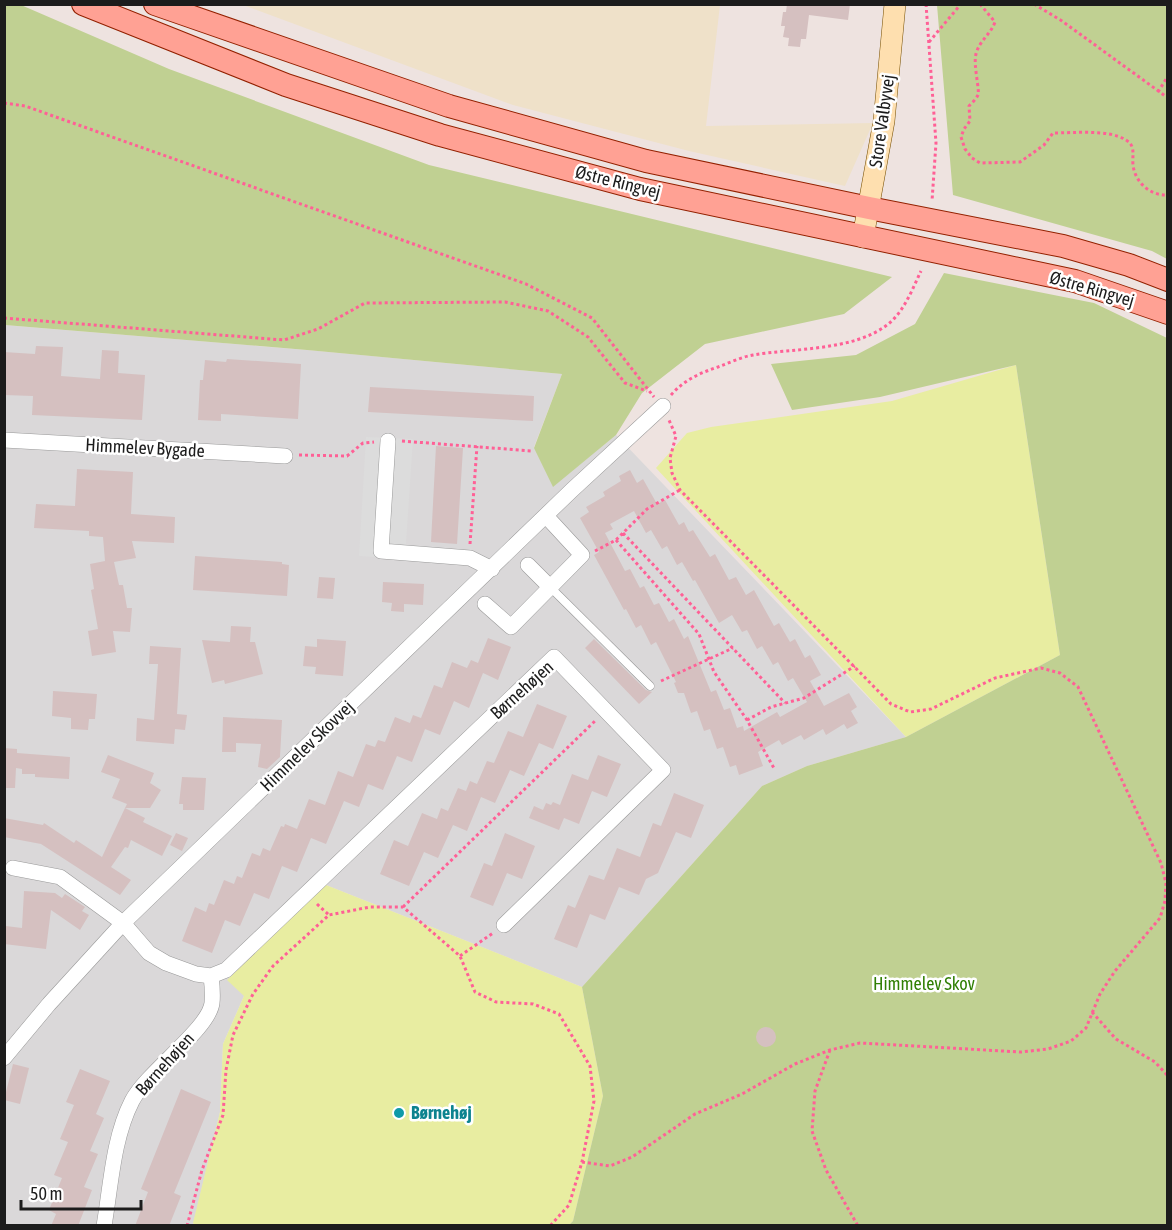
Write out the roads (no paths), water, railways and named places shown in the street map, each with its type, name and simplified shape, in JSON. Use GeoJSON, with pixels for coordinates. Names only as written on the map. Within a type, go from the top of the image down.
{"type":"FeatureCollection","features":[{"type":"Feature","properties":{"kind":"main road","name":"Østre Ringvej"},"geometry":{"type":"LineString","coordinates":[[82,4],[286,85],[440,135],[640,189],[1075,281],[1167,313]]}},
{"type":"Feature","properties":{"kind":"main road","name":"Østre Ringvej"},"geometry":{"type":"LineString","coordinates":[[155,4],[449,106],[646,161],[1063,246],[1129,265],[1167,280]]}},
{"type":"Feature","properties":{"kind":"street","name":"Store Valbyvej"},"geometry":{"type":"LineString","coordinates":[[863,237],[884,121],[895,4]]}},
{"type":"Feature","properties":{"kind":"street","name":"Himmelev Skovvej"},"geometry":{"type":"LineString","coordinates":[[4,1058],[49,1004],[123,923],[663,406]]}},
{"type":"Feature","properties":{"kind":"street","name":"Himmelev Bygade"},"geometry":{"type":"LineString","coordinates":[[4,440],[285,456]]}},
{"type":"Feature","properties":{"kind":"street"},"geometry":{"type":"LineString","coordinates":[[388,441],[381,551],[470,558],[492,569]]}},
{"type":"Feature","properties":{"kind":"street"},"geometry":{"type":"LineString","coordinates":[[485,604],[511,627],[582,555],[546,516]]}},
{"type":"Feature","properties":{"kind":"street"},"geometry":{"type":"LineString","coordinates":[[528,565],[550,588]]}},
{"type":"Feature","properties":{"kind":"street","name":"Børnehøjen"},"geometry":{"type":"LineString","coordinates":[[104,1226],[120,1130],[132,1100],[148,1077],[204,1022],[212,1005],[211,976],[226,970],[554,657],[663,770],[504,925]]}},
{"type":"Feature","properties":{"kind":"street"},"geometry":{"type":"LineString","coordinates":[[13,868],[60,877],[123,923],[149,953],[166,963],[196,974],[211,976]]}},
{"type":"Feature","properties":{"kind":"lane"},"geometry":{"type":"LineString","coordinates":[[550,588],[650,686]]}},
{"type":"Feature","properties":{"kind":"place","name":"Børnehøj"},"geometry":{"type":"Point","coordinates":[399,1113]}},
{"type":"Feature","properties":{"kind":"park label","name":"Himmelev Skov"},"geometry":{"type":"Point","coordinates":[924,984]}}]}
